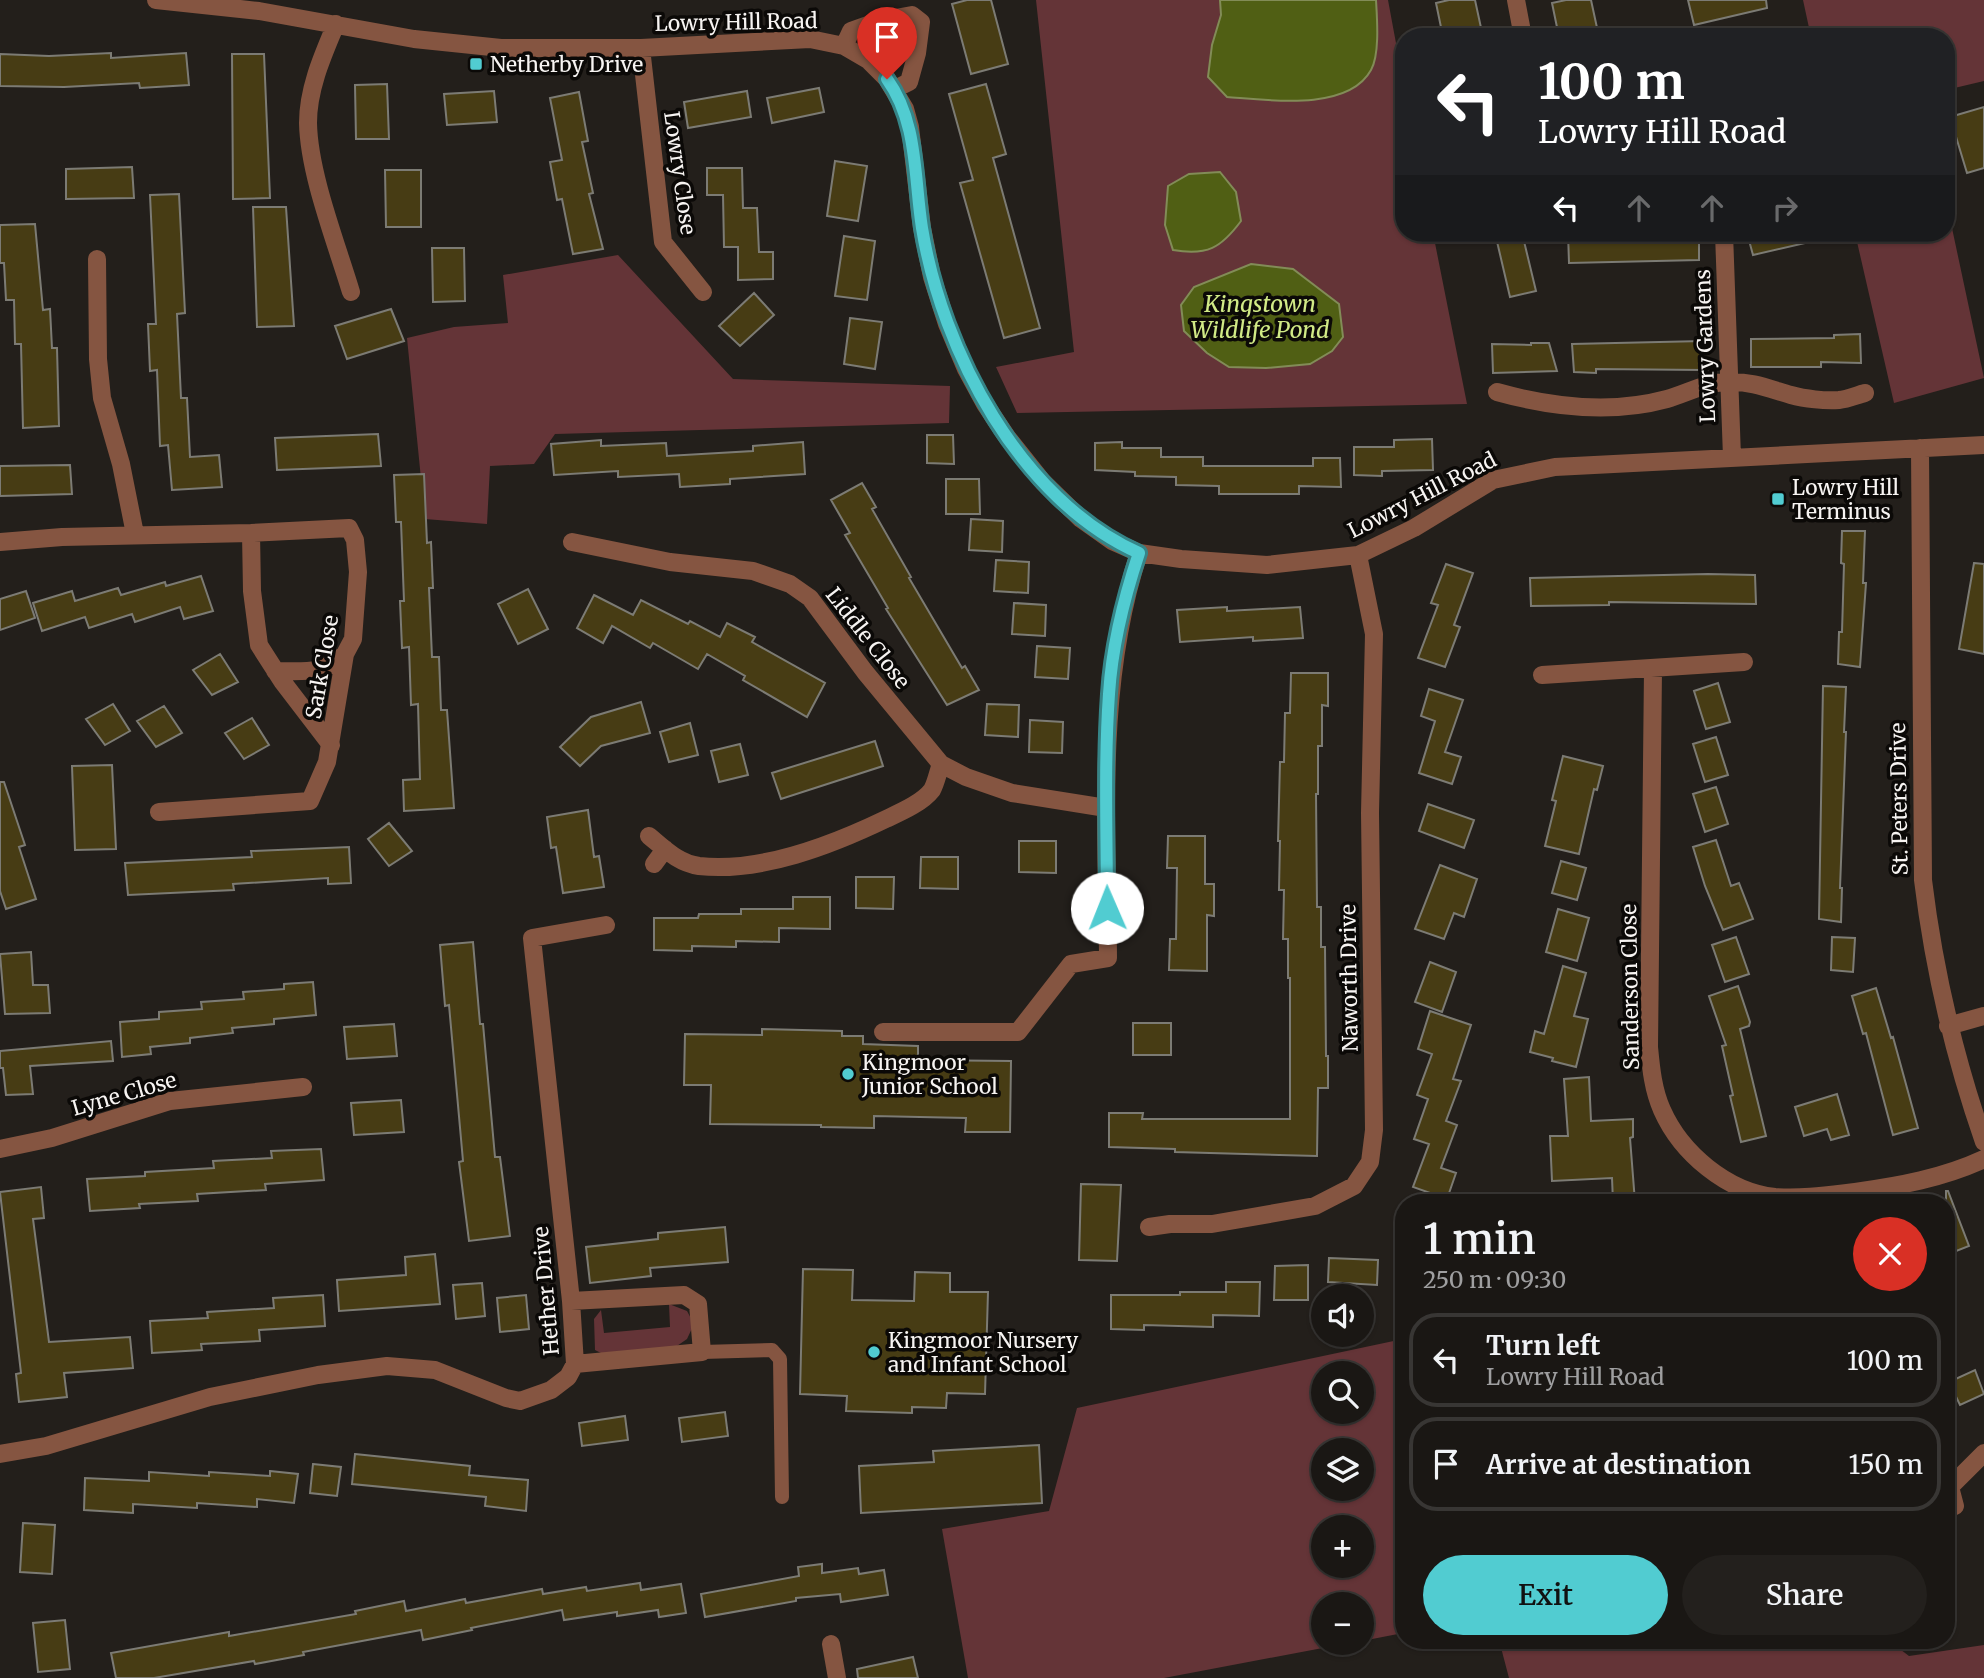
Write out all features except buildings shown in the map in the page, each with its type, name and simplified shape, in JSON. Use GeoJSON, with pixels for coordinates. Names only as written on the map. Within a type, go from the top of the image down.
{"type":"FeatureCollection","features":[{"type":"Feature","properties":{"kind":"street","name":"Lowry Hill Road"},"geometry":{"type":"LineString","coordinates":[[156,0],[259,11],[414,39],[501,48],[641,48],[810,38],[844,46],[868,60],[895,89],[905,109],[910,127],[922,228],[932,276],[947,324],[966,369],[985,404],[1044,482],[1081,519],[1112,541],[1139,553],[1268,565],[1358,555],[1413,528],[1493,480],[1555,467],[1984,445]]}},
{"type":"Feature","properties":{"kind":"street"},"geometry":{"type":"LineString","coordinates":[[1516,0],[1521,28]]}},
{"type":"Feature","properties":{"kind":"street"},"geometry":{"type":"LineString","coordinates":[[844,46],[851,31],[878,21],[912,15],[921,22],[917,53],[909,82],[895,89]]}},
{"type":"Feature","properties":{"kind":"street"},"geometry":{"type":"LineString","coordinates":[[336,24],[319,65],[308,122],[312,161],[351,292]]}},
{"type":"Feature","properties":{"kind":"street","name":"Lowry Close"},"geometry":{"type":"LineString","coordinates":[[641,48],[663,242],[703,292]]}},
{"type":"Feature","properties":{"kind":"street","name":"Lowry Gardens"},"geometry":{"type":"LineString","coordinates":[[1724,242],[1732,457]]}},
{"type":"Feature","properties":{"kind":"street"},"geometry":{"type":"LineString","coordinates":[[97,259],[98,359],[102,398],[121,464],[135,534]]}},
{"type":"Feature","properties":{"kind":"street"},"geometry":{"type":"LineString","coordinates":[[1497,392],[1528,401],[1585,407],[1666,399],[1707,384],[1728,382],[1750,382],[1795,396],[1840,400],[1865,393]]}},
{"type":"Feature","properties":{"kind":"street","name":"St. Peters Drive"},"geometry":{"type":"LineString","coordinates":[[1920,448],[1923,880],[1929,929],[1948,1026],[1964,1085],[1984,1142]]}},
{"type":"Feature","properties":{"kind":"street","name":"Sark Close"},"geometry":{"type":"LineString","coordinates":[[0,542],[135,534],[251,533],[349,527],[355,540],[358,572],[353,639],[345,654],[327,762],[310,801],[159,812]]}},
{"type":"Feature","properties":{"kind":"street","name":"Sark Close"},"geometry":{"type":"LineString","coordinates":[[251,533],[254,622],[259,645],[275,671],[331,745]]}},
{"type":"Feature","properties":{"kind":"street","name":"Liddle Close"},"geometry":{"type":"LineString","coordinates":[[572,542],[670,562],[753,572],[789,584],[810,598],[865,672],[941,764],[966,777],[1012,793],[1106,808]]}},
{"type":"Feature","properties":{"kind":"street"},"geometry":{"type":"LineString","coordinates":[[883,1032],[1018,1032],[1071,964],[1108,958],[1106,808],[1109,693],[1125,594],[1139,553]]}},
{"type":"Feature","properties":{"kind":"street","name":"Naworth Drive"},"geometry":{"type":"LineString","coordinates":[[1149,1227],[1212,1224],[1315,1206],[1354,1186],[1370,1162],[1374,1130],[1370,813],[1374,634],[1358,555]]}},
{"type":"Feature","properties":{"kind":"street"},"geometry":{"type":"LineString","coordinates":[[275,671],[316,671],[333,665],[345,654]]}},
{"type":"Feature","properties":{"kind":"street"},"geometry":{"type":"LineString","coordinates":[[1542,675],[1744,662]]}},
{"type":"Feature","properties":{"kind":"street","name":"Sanderson Close"},"geometry":{"type":"LineString","coordinates":[[1653,668],[1649,1047],[1651,1073],[1661,1109],[1678,1138],[1692,1154],[1718,1175],[1747,1191],[1760,1194]]}},
{"type":"Feature","properties":{"kind":"street"},"geometry":{"type":"LineString","coordinates":[[649,836],[677,860],[699,866],[767,862],[806,852],[908,809],[931,791],[941,764]]}},
{"type":"Feature","properties":{"kind":"street"},"geometry":{"type":"LineString","coordinates":[[654,864],[665,849]]}},
{"type":"Feature","properties":{"kind":"street","name":"Hether Drive"},"geometry":{"type":"LineString","coordinates":[[0,1454],[46,1446],[210,1397],[318,1375],[387,1366],[435,1370],[520,1401],[551,1390],[568,1377],[575,1364],[571,1301],[532,938],[606,925]]}},
{"type":"Feature","properties":{"kind":"street"},"geometry":{"type":"LineString","coordinates":[[1948,1026],[1984,1016]]}},
{"type":"Feature","properties":{"kind":"street","name":"Lyne Close"},"geometry":{"type":"LineString","coordinates":[[0,1149],[52,1138],[170,1101],[303,1087]]}},
{"type":"Feature","properties":{"kind":"street","name":"Sanderson Close"},"geometry":{"type":"LineString","coordinates":[[1835,1194],[1900,1186],[1958,1170],[1984,1159]]}},
{"type":"Feature","properties":{"kind":"street"},"geometry":{"type":"LineString","coordinates":[[571,1301],[635,1302],[684,1295],[698,1304],[702,1352],[575,1364]]}},
{"type":"Feature","properties":{"kind":"street"},"geometry":{"type":"LineString","coordinates":[[1955,1480],[1984,1453]]}},
{"type":"Feature","properties":{"kind":"street"},"geometry":{"type":"LineString","coordinates":[[831,1644],[837,1678]]}},
{"type":"Feature","properties":{"kind":"lane"},"geometry":{"type":"LineString","coordinates":[[702,1352],[772,1350],[780,1359],[782,1497]]}},
{"type":"Feature","properties":{"kind":"shaded area"},"geometry":{"type":"Polygon","coordinates":[[[1036,0],[1388,0],[1395,38],[1395,242],[1435,242],[1467,404],[1017,413],[996,367],[1074,352],[1036,0]]]}},
{"type":"Feature","properties":{"kind":"shaded area"},"geometry":{"type":"Polygon","coordinates":[[[1803,0],[1984,0],[1984,81],[1955,88],[1955,28],[1809,28],[1803,0]]]}},
{"type":"Feature","properties":{"kind":"shaded area"},"geometry":{"type":"Polygon","coordinates":[[[1857,242],[1955,242],[1984,378],[1894,403],[1857,242]]]}},
{"type":"Feature","properties":{"kind":"shaded area"},"geometry":{"type":"Polygon","coordinates":[[[618,255],[733,379],[950,386],[949,423],[555,434],[534,464],[490,466],[487,524],[425,519],[407,338],[454,327],[508,323],[503,275],[618,255]]]}},
{"type":"Feature","properties":{"kind":"shaded area"},"geometry":{"type":"Polygon","coordinates":[[[669,1304],[687,1311],[694,1324],[687,1339],[674,1348],[605,1355],[595,1350],[594,1319],[601,1310],[604,1333],[670,1327],[669,1304]]]}},
{"type":"Feature","properties":{"kind":"shaded area"},"geometry":{"type":"Polygon","coordinates":[[[1395,1341],[1395,1635],[1374,1639],[1374,1592],[1311,1592],[1311,1650],[1164,1678],[968,1678],[942,1529],[1049,1511],[1077,1408],[1395,1341]]]}},
{"type":"Feature","properties":{"kind":"shaded area"},"geometry":{"type":"Polygon","coordinates":[[[1984,1645],[1984,1678],[1509,1678],[1501,1649],[1900,1649],[1909,1656],[1984,1645]]]}},
{"type":"Feature","properties":{"kind":"water"},"geometry":{"type":"Polygon","coordinates":[[[1220,0],[1376,0],[1377,46],[1371,70],[1360,83],[1326,98],[1284,101],[1227,97],[1208,77],[1212,45],[1221,15],[1220,0]]]}},
{"type":"Feature","properties":{"kind":"water"},"geometry":{"type":"Polygon","coordinates":[[[1220,172],[1236,192],[1241,221],[1227,238],[1212,248],[1195,252],[1173,250],[1165,225],[1168,186],[1189,174],[1220,172]]]}},
{"type":"Feature","properties":{"kind":"water","name":"Kingstown Wildlife Pond"},"geometry":{"type":"Polygon","coordinates":[[[1251,264],[1293,269],[1339,304],[1343,337],[1332,351],[1310,364],[1266,368],[1229,367],[1207,353],[1184,331],[1181,305],[1194,287],[1251,264]]]}},
{"type":"Feature","properties":{"kind":"place","name":"Netherby Drive"},"geometry":{"type":"Point","coordinates":[476,64]}},
{"type":"Feature","properties":{"kind":"place","name":"Lowry Hill Terminus"},"geometry":{"type":"Point","coordinates":[1778,499]}},
{"type":"Feature","properties":{"kind":"place","name":"Kingmoor Junior School"},"geometry":{"type":"Point","coordinates":[848,1074]}},
{"type":"Feature","properties":{"kind":"place","name":"Kingmoor Nursery and Infant School"},"geometry":{"type":"Point","coordinates":[874,1352]}},
{"type":"Feature","properties":{"kind":"route"},"geometry":{"type":"LineString","coordinates":[[887,79],[905,109],[910,127],[922,228],[932,276],[947,324],[966,369],[1007,437],[1044,482],[1081,519],[1112,541],[1139,553],[1125,594],[1109,693],[1107,908]]}}]}
